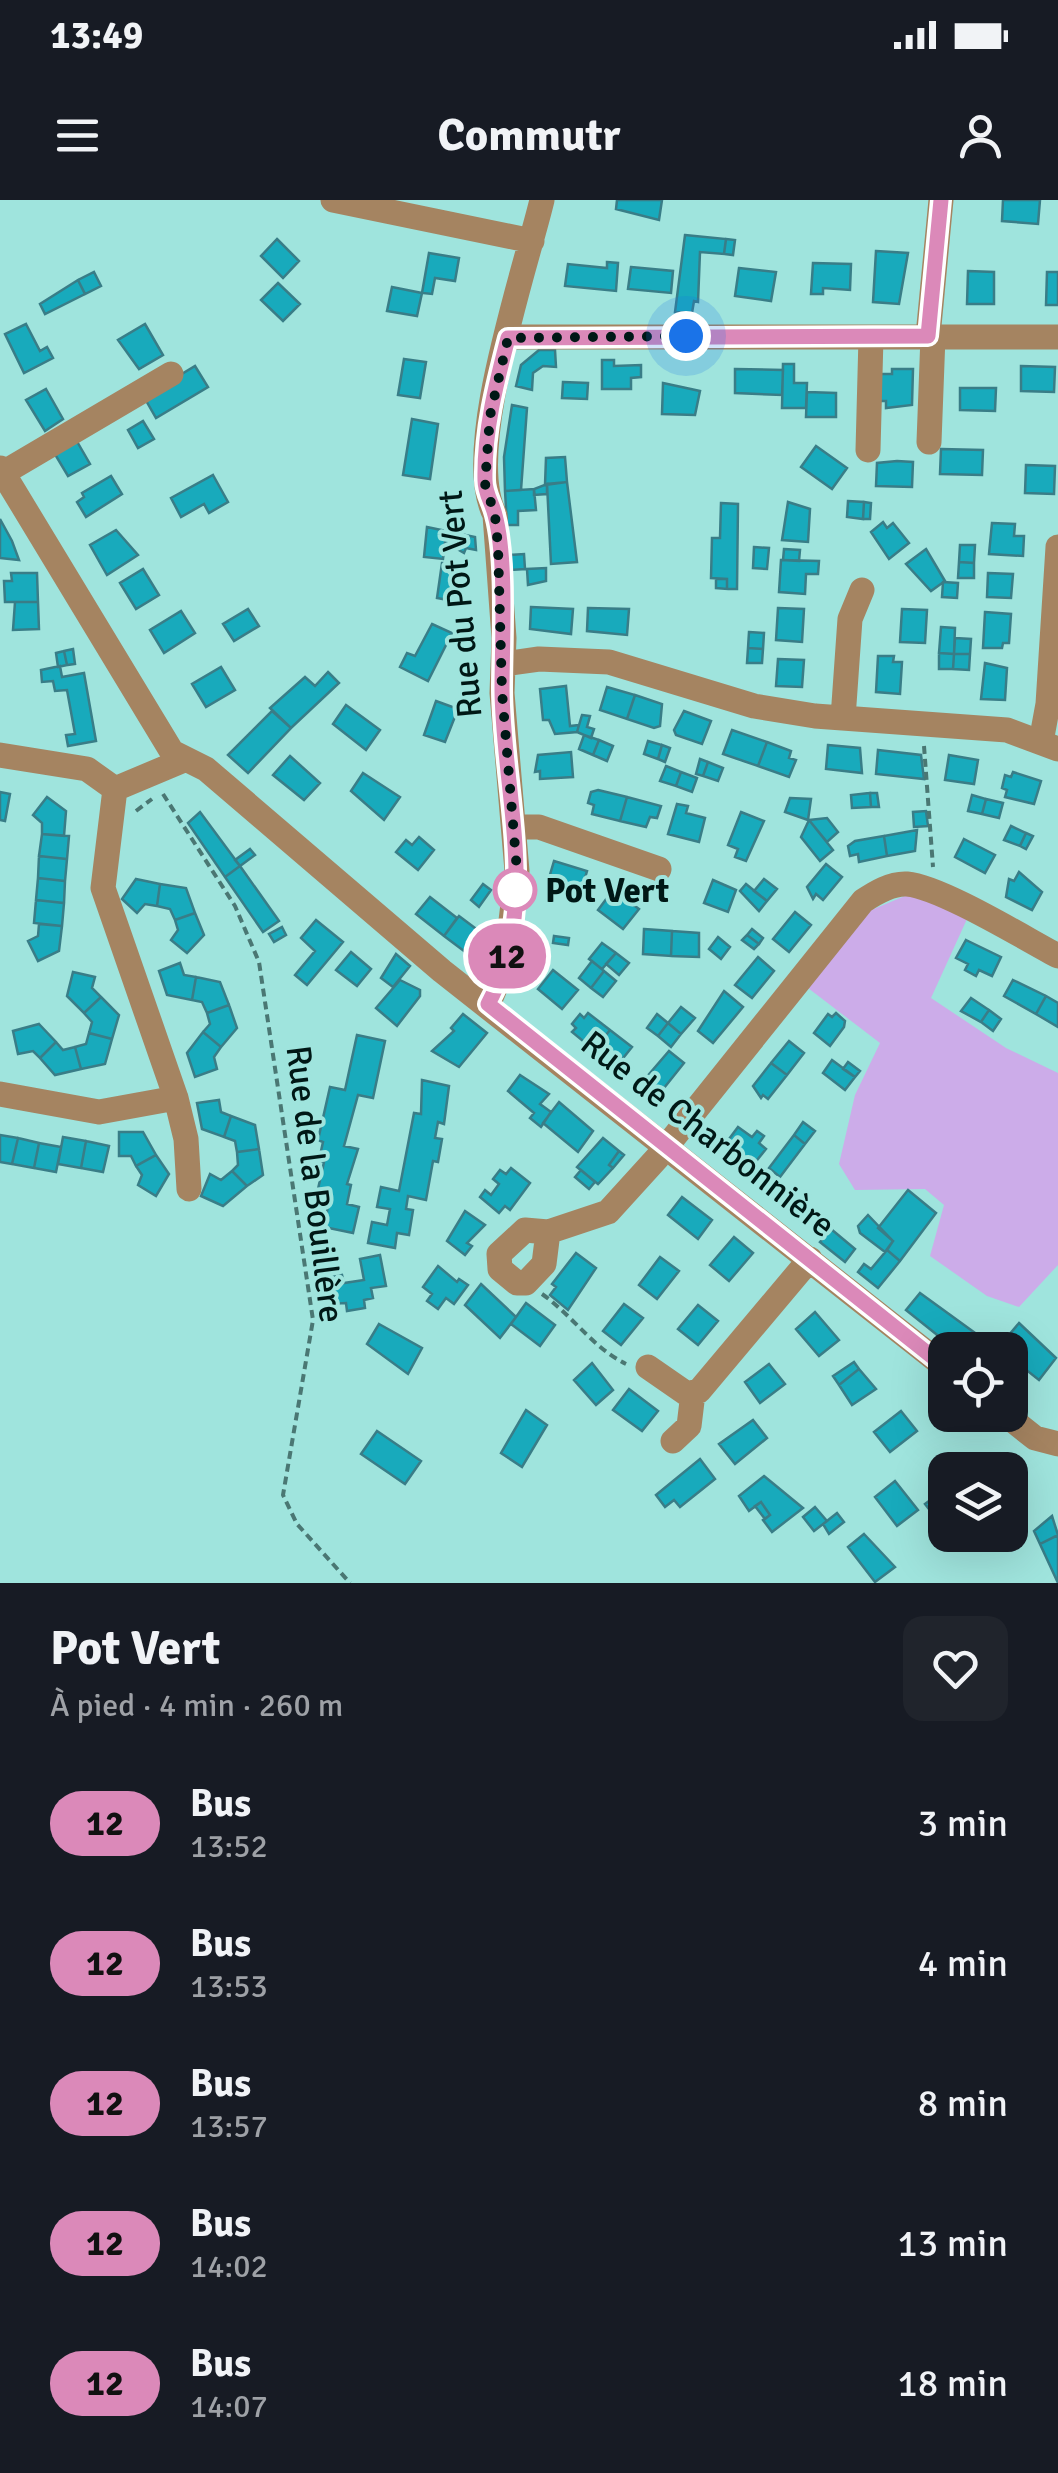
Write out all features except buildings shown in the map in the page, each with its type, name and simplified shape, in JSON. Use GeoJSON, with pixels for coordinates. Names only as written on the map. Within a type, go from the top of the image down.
{"type":"FeatureCollection","features":[{"type":"Feature","properties":{"kind":"street"},"geometry":{"type":"LineString","coordinates":[[333,200],[532,241]]}},
{"type":"Feature","properties":{"kind":"street","name":"Rue du Pot Vert"},"geometry":{"type":"LineString","coordinates":[[488,1004],[506,962],[517,871],[495,515],[486,499],[485,451],[542,200]]}},
{"type":"Feature","properties":{"kind":"street"},"geometry":{"type":"LineString","coordinates":[[929,442],[931,336],[941,200]]}},
{"type":"Feature","properties":{"kind":"street"},"geometry":{"type":"LineString","coordinates":[[508,338],[1058,336]]}},
{"type":"Feature","properties":{"kind":"street"},"geometry":{"type":"LineString","coordinates":[[868,450],[871,337]]}},
{"type":"Feature","properties":{"kind":"street"},"geometry":{"type":"LineString","coordinates":[[4,468],[171,374]]}},
{"type":"Feature","properties":{"kind":"street","name":"Rue de Charbonnière"},"geometry":{"type":"LineString","coordinates":[[4,468],[172,752],[206,769],[442,971],[928,1353]]}},
{"type":"Feature","properties":{"kind":"street"},"geometry":{"type":"LineString","coordinates":[[503,664],[539,658],[608,662],[725,700],[843,718],[1008,730],[1050,746],[1058,547]]}},
{"type":"Feature","properties":{"kind":"street"},"geometry":{"type":"LineString","coordinates":[[843,718],[850,620],[862,590]]}},
{"type":"Feature","properties":{"kind":"street"},"geometry":{"type":"LineString","coordinates":[[0,755],[87,769],[116,789]]}},
{"type":"Feature","properties":{"kind":"street"},"geometry":{"type":"LineString","coordinates":[[116,789],[184,760]]}},
{"type":"Feature","properties":{"kind":"street"},"geometry":{"type":"LineString","coordinates":[[116,789],[103,888],[176,1098],[186,1139],[190,1189]]}},
{"type":"Feature","properties":{"kind":"street"},"geometry":{"type":"LineString","coordinates":[[515,827],[539,827],[660,870]]}},
{"type":"Feature","properties":{"kind":"street"},"geometry":{"type":"LineString","coordinates":[[548,1232],[544,1264],[526,1283],[517,1283],[500,1270],[498,1254],[525,1230],[548,1232],[608,1212],[667,1146],[862,901],[882,890],[906,884],[935,894],[1058,956]]}},
{"type":"Feature","properties":{"kind":"street"},"geometry":{"type":"LineString","coordinates":[[0,1094],[99,1112],[176,1098]]}},
{"type":"Feature","properties":{"kind":"street"},"geometry":{"type":"LineString","coordinates":[[648,1367],[687,1394],[699,1391],[810,1259]]}},
{"type":"Feature","properties":{"kind":"street"},"geometry":{"type":"LineString","coordinates":[[673,1441],[689,1426],[693,1393]]}},
{"type":"Feature","properties":{"kind":"street"},"geometry":{"type":"LineString","coordinates":[[1027,1432],[1058,1444]]}},
{"type":"Feature","properties":{"kind":"path"},"geometry":{"type":"LineString","coordinates":[[923,732],[935,894]]}},
{"type":"Feature","properties":{"kind":"path","name":"Rue de la Bouillère"},"geometry":{"type":"LineString","coordinates":[[134,812],[162,792],[235,906],[259,962],[313,1320],[283,1495],[296,1524],[350,1583]]}},
{"type":"Feature","properties":{"kind":"path"},"geometry":{"type":"LineString","coordinates":[[526,1283],[622,1363],[648,1367]]}},
{"type":"Feature","properties":{"kind":"shaded area"},"geometry":{"type":"Polygon","coordinates":[[[912,893],[967,919],[931,998],[1006,1048],[1058,1073],[1058,1265],[1019,1307],[987,1296],[930,1256],[944,1205],[925,1189],[855,1190],[839,1164],[855,1095],[880,1043],[808,988],[869,911],[912,893]]]}},
{"type":"Feature","properties":{"kind":"bus line","name":"12"},"geometry":{"type":"LineString","coordinates":[[928,1353],[488,1004],[506,962],[517,871],[502,692],[504,638],[495,515],[486,499],[485,451],[508,338],[928,336],[941,200]]}},
{"type":"Feature","properties":{"kind":"place","name":"Pot Vert"},"geometry":{"type":"Point","coordinates":[515,890]}},
{"type":"Feature","properties":{"kind":"route"},"geometry":{"type":"LineString","coordinates":[[515,890],[513,902],[517,871],[502,692],[504,638],[498,546],[495,515],[486,499],[485,484],[490,416],[508,338],[686,336]]}}]}
